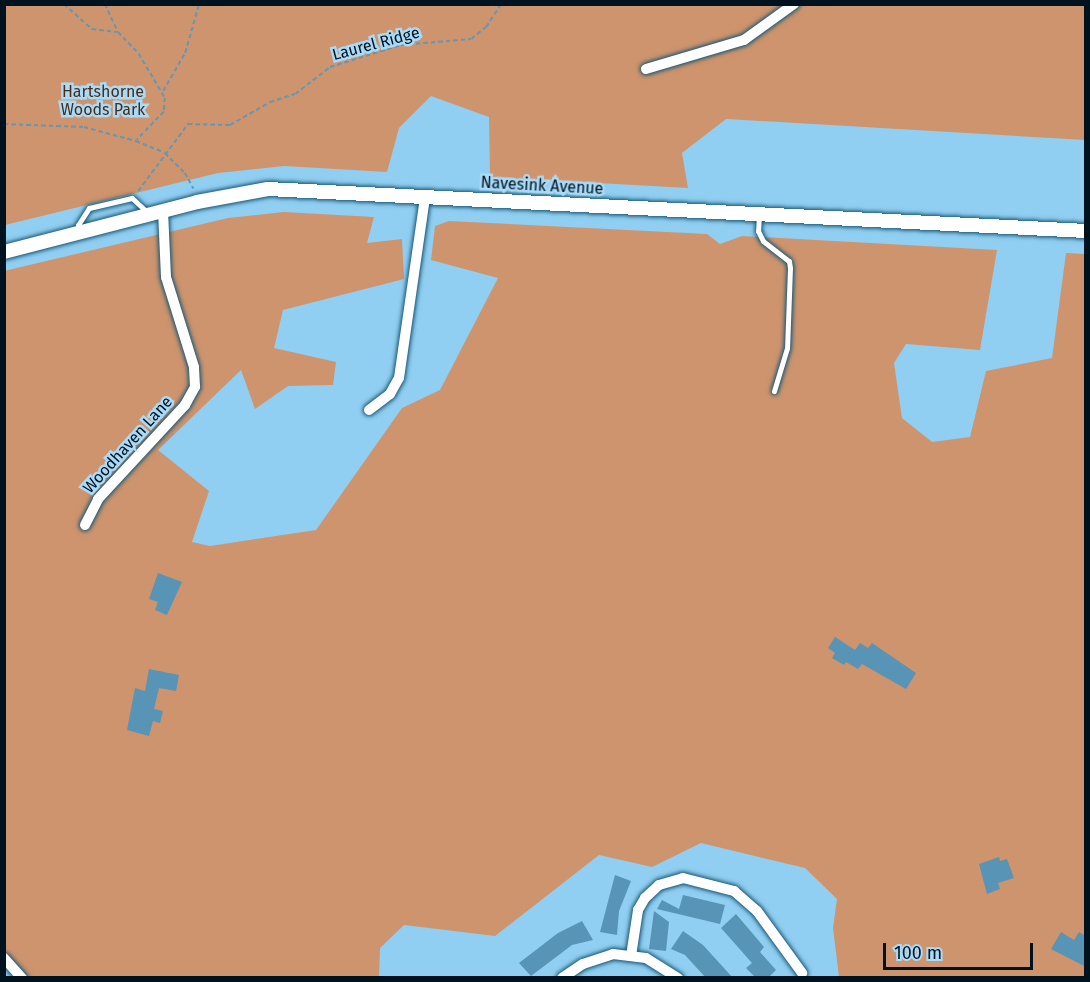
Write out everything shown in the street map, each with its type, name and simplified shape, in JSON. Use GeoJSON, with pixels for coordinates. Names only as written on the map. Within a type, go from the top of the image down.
{"type":"FeatureCollection","features":[{"type":"Feature","properties":{"kind":"main road","name":"Navesink Avenue"},"geometry":{"type":"LineString","coordinates":[[4,252],[163,210],[268,189],[1086,231]]}},
{"type":"Feature","properties":{"kind":"street"},"geometry":{"type":"LineString","coordinates":[[646,69],[744,40],[794,4]]}},
{"type":"Feature","properties":{"kind":"street"},"geometry":{"type":"LineString","coordinates":[[369,410],[390,394],[399,378],[425,198]]}},
{"type":"Feature","properties":{"kind":"street","name":"Woodhaven Lane"},"geometry":{"type":"LineString","coordinates":[[85,525],[105,490],[185,405],[195,387],[194,367],[166,277],[163,210]]}},
{"type":"Feature","properties":{"kind":"street"},"geometry":{"type":"LineString","coordinates":[[631,956],[638,910],[645,898],[659,885],[683,878],[734,891],[757,911],[802,973]]}},
{"type":"Feature","properties":{"kind":"street"},"geometry":{"type":"LineString","coordinates":[[563,977],[613,954],[646,958],[678,978]]}},
{"type":"Feature","properties":{"kind":"street"},"geometry":{"type":"LineString","coordinates":[[4,958],[22,978]]}},
{"type":"Feature","properties":{"kind":"lane"},"geometry":{"type":"LineString","coordinates":[[79,232],[78,225],[89,208],[132,198],[149,214]]}},
{"type":"Feature","properties":{"kind":"lane"},"geometry":{"type":"LineString","coordinates":[[759,214],[758,231],[763,241],[789,261],[790,268],[787,348],[774,391]]}},
{"type":"Feature","properties":{"kind":"path"},"geometry":{"type":"LineString","coordinates":[[64,4],[92,29],[118,32]]}},
{"type":"Feature","properties":{"kind":"path"},"geometry":{"type":"LineString","coordinates":[[105,4],[118,32],[139,54],[162,92],[164,112],[136,141]]}},
{"type":"Feature","properties":{"kind":"path"},"geometry":{"type":"LineString","coordinates":[[162,92],[185,53],[199,4]]}},
{"type":"Feature","properties":{"kind":"path","name":"Laurel Ridge"},"geometry":{"type":"LineString","coordinates":[[165,153],[188,124],[230,125],[270,102],[295,94],[330,67],[401,45],[471,39],[486,27],[501,4]]}},
{"type":"Feature","properties":{"kind":"path"},"geometry":{"type":"LineString","coordinates":[[4,124],[84,127],[136,141],[165,153],[185,173],[197,202]]}},
{"type":"Feature","properties":{"kind":"path"},"geometry":{"type":"LineString","coordinates":[[132,198],[165,153]]}},
{"type":"Feature","properties":{"kind":"green space","name":"Hartshorne Woods Park"},"geometry":{"type":"Polygon","coordinates":[[[4,5],[1085,5],[1085,140],[726,119],[682,153],[688,188],[490,177],[489,117],[431,96],[399,128],[387,172],[284,166],[218,173],[5,225],[4,5]]]}},
{"type":"Feature","properties":{"kind":"green space"},"geometry":{"type":"Polygon","coordinates":[[[284,212],[374,217],[367,243],[402,239],[404,279],[283,310],[274,348],[336,362],[333,385],[288,386],[255,409],[241,370],[158,450],[209,491],[192,542],[210,546],[316,530],[402,408],[440,390],[498,278],[431,260],[435,226],[449,221],[707,234],[720,244],[742,236],[997,250],[980,350],[906,344],[894,363],[902,418],[932,442],[970,437],[986,371],[1052,358],[1066,253],[1085,254],[1085,977],[839,977],[833,928],[837,899],[805,868],[701,843],[652,867],[599,855],[495,936],[404,925],[380,948],[379,977],[14,977],[4,956],[4,271],[228,218],[284,212]]]}},
{"type":"Feature","properties":{"kind":"building"},"geometry":{"type":"Polygon","coordinates":[[[158,573],[182,582],[167,615],[155,610],[158,602],[149,599],[158,573]]]}},
{"type":"Feature","properties":{"kind":"building"},"geometry":{"type":"Polygon","coordinates":[[[835,637],[855,650],[860,643],[868,648],[872,643],[916,673],[906,689],[862,664],[858,669],[846,662],[844,665],[832,658],[835,653],[828,648],[835,637]]]}},
{"type":"Feature","properties":{"kind":"building"},"geometry":{"type":"Polygon","coordinates":[[[149,669],[179,675],[176,691],[159,688],[154,709],[163,711],[160,723],[153,721],[149,736],[127,730],[135,688],[145,691],[149,669]]]}},
{"type":"Feature","properties":{"kind":"building"},"geometry":{"type":"Polygon","coordinates":[[[999,857],[1000,861],[1007,859],[1014,878],[998,883],[1000,889],[987,894],[979,864],[999,857]]]}},
{"type":"Feature","properties":{"kind":"building"},"geometry":{"type":"Polygon","coordinates":[[[615,875],[631,881],[619,911],[617,935],[600,932],[615,875]]]}},
{"type":"Feature","properties":{"kind":"building"},"geometry":{"type":"Polygon","coordinates":[[[683,895],[725,905],[720,924],[657,909],[662,900],[679,909],[683,895]]]}},
{"type":"Feature","properties":{"kind":"building"},"geometry":{"type":"Polygon","coordinates":[[[654,911],[669,922],[666,951],[649,949],[654,911]]]}},
{"type":"Feature","properties":{"kind":"building"},"geometry":{"type":"Polygon","coordinates":[[[736,914],[764,947],[760,952],[776,970],[768,978],[756,978],[746,968],[752,963],[721,928],[736,914]]]}},
{"type":"Feature","properties":{"kind":"building"},"geometry":{"type":"Polygon","coordinates":[[[582,921],[593,940],[572,945],[531,976],[519,963],[558,933],[582,921]]]}},
{"type":"Feature","properties":{"kind":"building"},"geometry":{"type":"Polygon","coordinates":[[[683,931],[703,945],[733,978],[706,978],[685,955],[671,949],[683,931]]]}},
{"type":"Feature","properties":{"kind":"building"},"geometry":{"type":"Polygon","coordinates":[[[1061,932],[1074,940],[1079,932],[1086,936],[1086,967],[1051,949],[1061,932]]]}}]}
